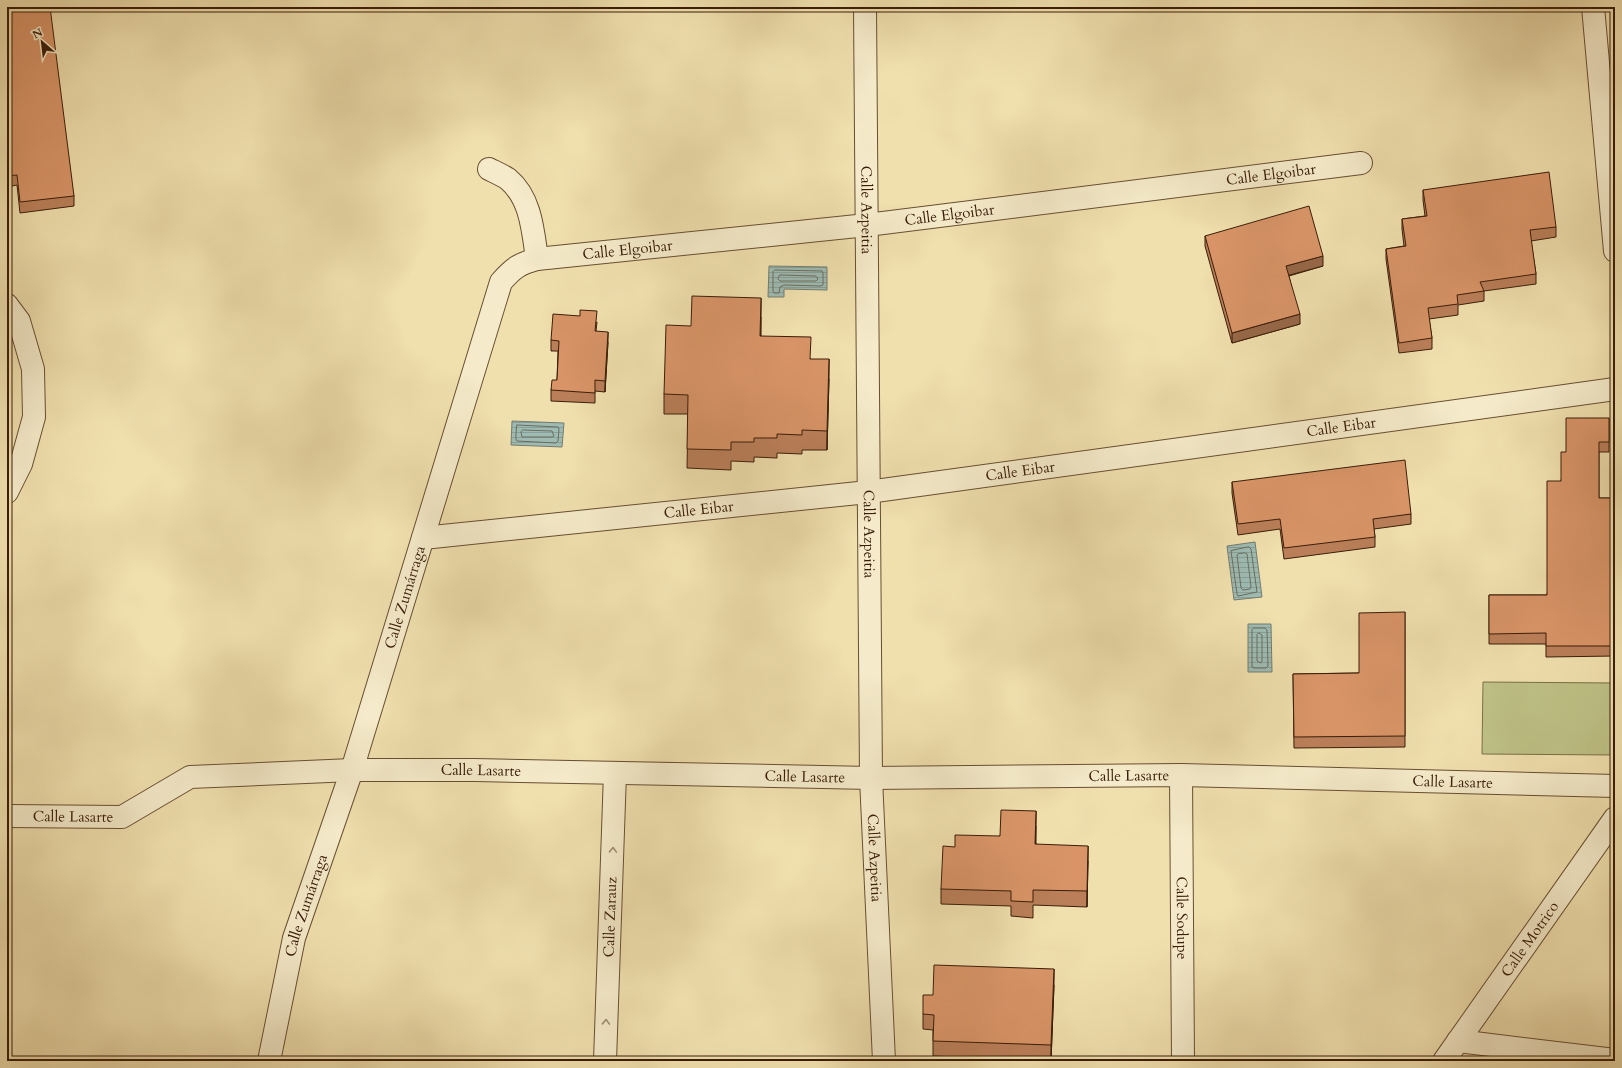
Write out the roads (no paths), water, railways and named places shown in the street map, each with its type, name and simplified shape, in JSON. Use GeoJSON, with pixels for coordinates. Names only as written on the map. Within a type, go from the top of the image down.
{"type":"FeatureCollection","features":[{"type":"Feature","properties":{"kind":"street","name":"Calle Azpeitia"},"geometry":{"type":"LineString","coordinates":[[865,7],[871,778],[884,1061]]}},
{"type":"Feature","properties":{"kind":"street"},"geometry":{"type":"LineString","coordinates":[[1593,7],[1615,251]]}},
{"type":"Feature","properties":{"kind":"street","name":"Calle Elgoibar"},"geometry":{"type":"LineString","coordinates":[[537,259],[867,225],[1361,163]]}},
{"type":"Feature","properties":{"kind":"street"},"geometry":{"type":"LineString","coordinates":[[489,169],[507,178],[522,194],[533,227],[537,259]]}},
{"type":"Feature","properties":{"kind":"street","name":"Calle Zumárraga"},"geometry":{"type":"LineString","coordinates":[[269,1061],[294,938],[352,770],[501,282],[512,269],[537,259]]}},
{"type":"Feature","properties":{"kind":"street"},"geometry":{"type":"LineString","coordinates":[[7,305],[19,321],[33,369],[34,417],[21,464],[7,492]]}},
{"type":"Feature","properties":{"kind":"street","name":"Calle Eibar"},"geometry":{"type":"LineString","coordinates":[[423,538],[868,492],[1615,389]]}},
{"type":"Feature","properties":{"kind":"street","name":"Calle Lasarte"},"geometry":{"type":"LineString","coordinates":[[7,816],[122,817],[190,777],[352,770],[476,770],[871,778],[1181,775],[1615,786]]}},
{"type":"Feature","properties":{"kind":"street","name":"Calle Zarauz"},"geometry":{"type":"LineString","coordinates":[[605,1061],[615,773]]}},
{"type":"Feature","properties":{"kind":"street","name":"Calle Sodupe"},"geometry":{"type":"LineString","coordinates":[[1181,775],[1183,1061]]}},
{"type":"Feature","properties":{"kind":"street","name":"Calle Motrico"},"geometry":{"type":"LineString","coordinates":[[1444,1061],[1615,818]]}},
{"type":"Feature","properties":{"kind":"street"},"geometry":{"type":"LineString","coordinates":[[1458,1041],[1615,1060]]}},
{"type":"Feature","properties":{"kind":"water"},"geometry":{"type":"Polygon","coordinates":[[[769,266],[827,267],[827,290],[784,289],[784,297],[768,297],[769,266]]]}},
{"type":"Feature","properties":{"kind":"water"},"geometry":{"type":"Polygon","coordinates":[[[512,421],[564,423],[562,447],[511,445],[512,421]]]}},
{"type":"Feature","properties":{"kind":"water"},"geometry":{"type":"Polygon","coordinates":[[[1255,542],[1262,597],[1234,600],[1227,546],[1255,542]]]}},
{"type":"Feature","properties":{"kind":"water"},"geometry":{"type":"Polygon","coordinates":[[[1248,624],[1271,624],[1272,672],[1248,672],[1248,624]]]}}]}
